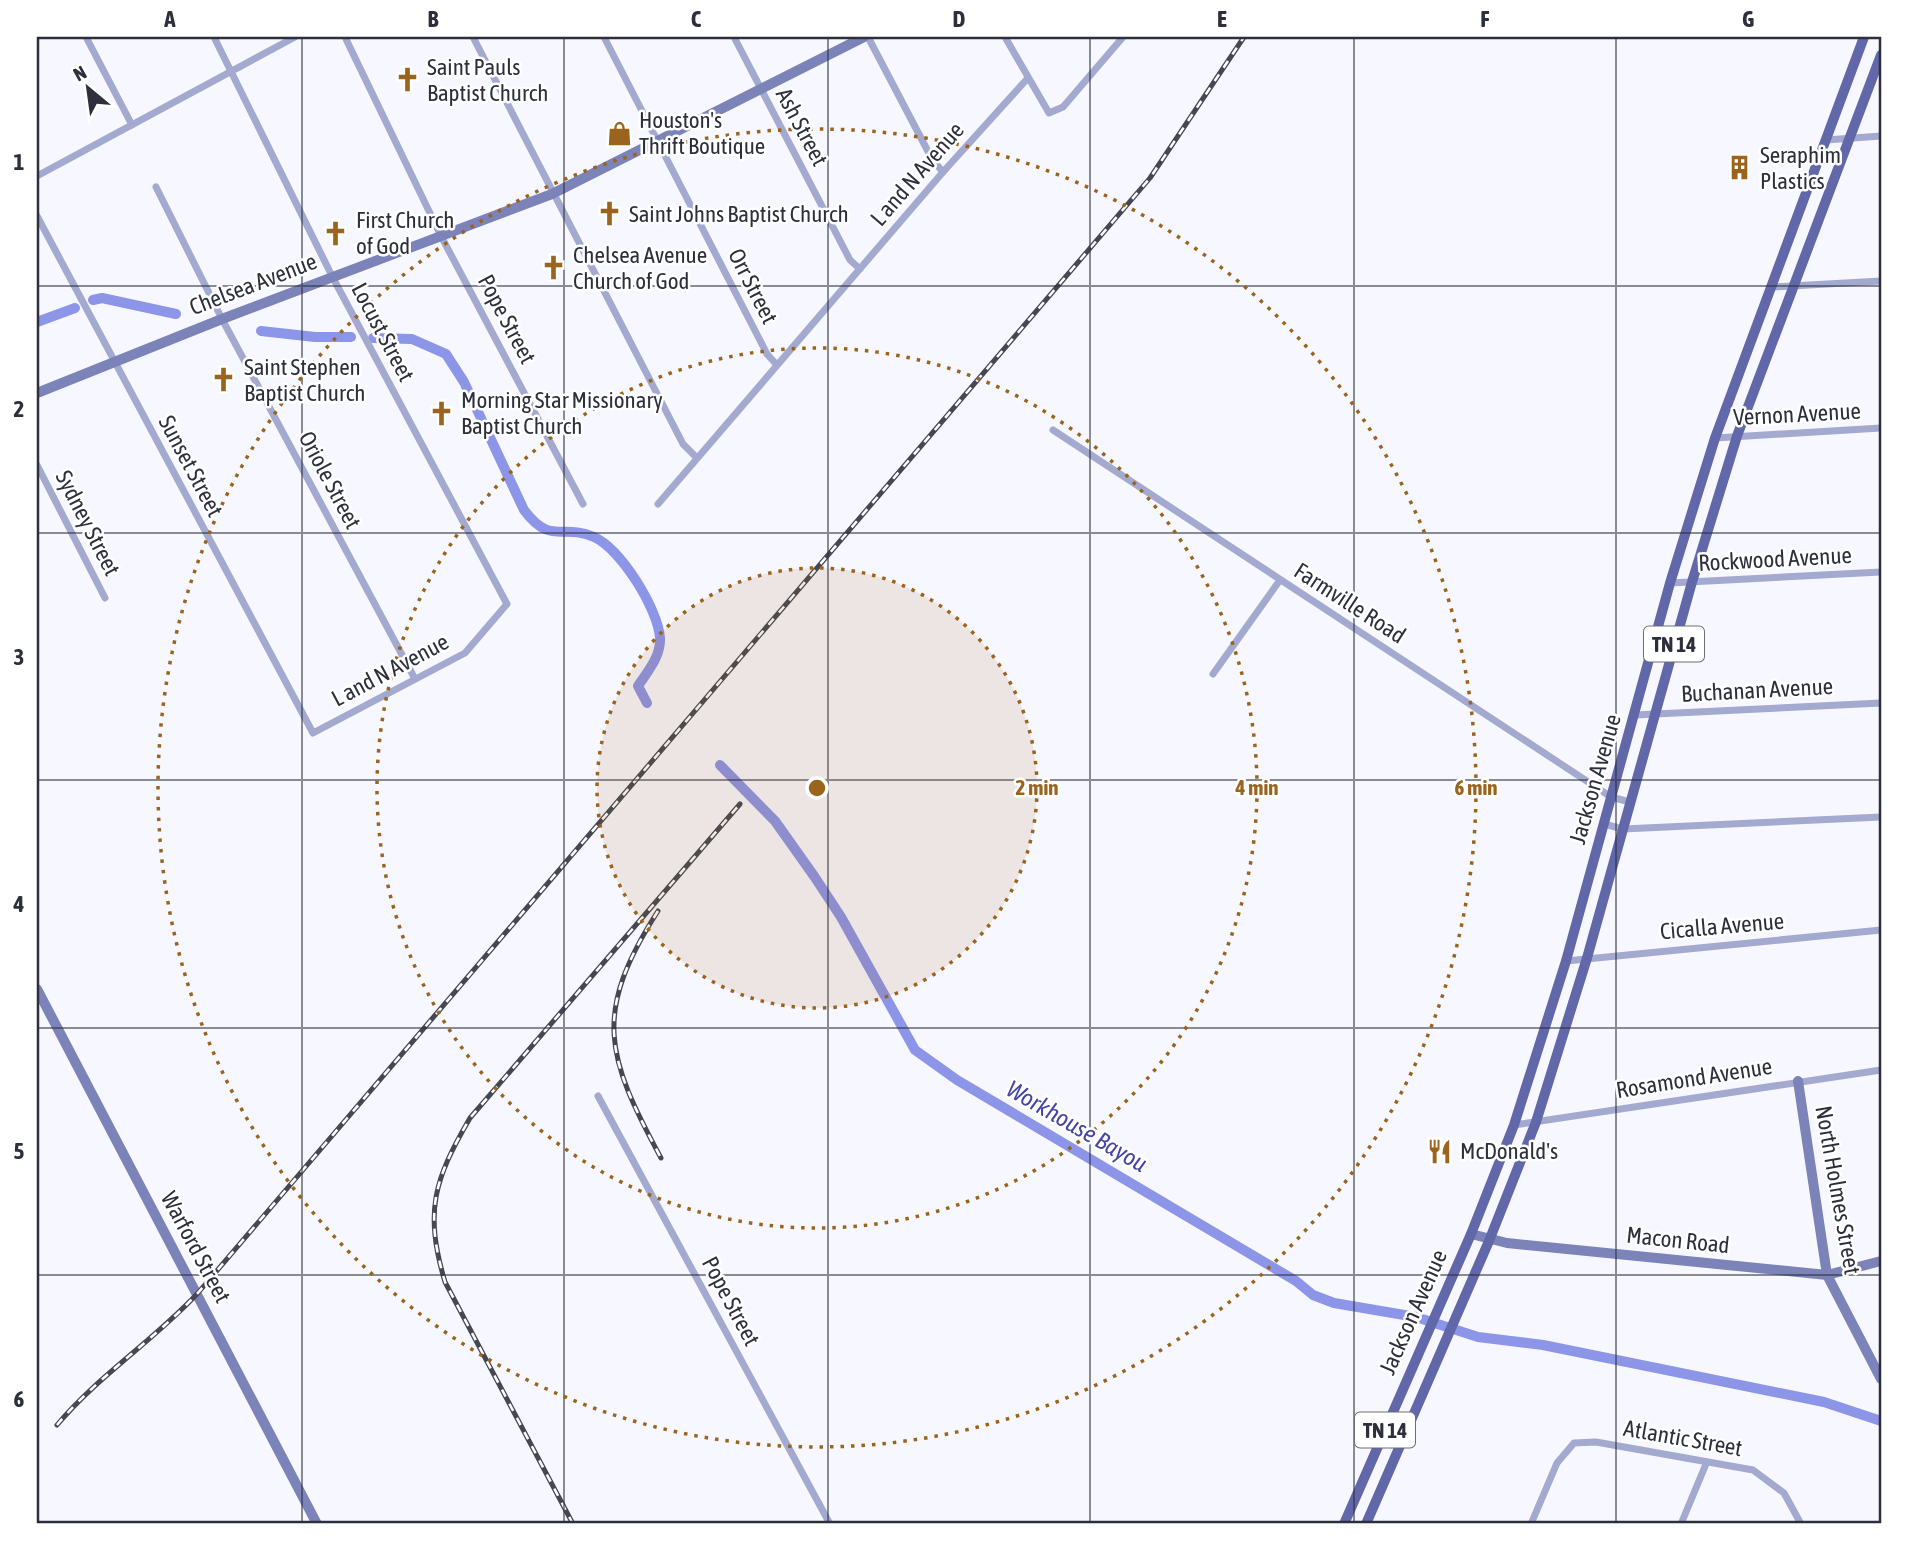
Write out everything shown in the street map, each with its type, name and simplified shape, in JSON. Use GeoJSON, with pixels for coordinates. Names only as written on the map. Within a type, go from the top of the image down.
{"type":"FeatureCollection","features":[{"type":"Feature","properties":{"kind":"main road","name":"Chelsea Avenue"},"geometry":{"type":"LineString","coordinates":[[37,393],[332,276],[552,194],[866,37]]}},
{"type":"Feature","properties":{"kind":"main road","name":"Jackson Avenue"},"geometry":{"type":"LineString","coordinates":[[1345,1524],[1471,1234],[1514,1125],[1566,961],[1670,583],[1715,438],[1864,37]]}},
{"type":"Feature","properties":{"kind":"main road","name":"Jackson Avenue"},"geometry":{"type":"LineString","coordinates":[[1366,1524],[1489,1241],[1536,1122],[1587,958],[1692,582],[1737,436],[1881,55]]}},
{"type":"Feature","properties":{"kind":"main road","name":"Warford Street"},"geometry":{"type":"LineString","coordinates":[[37,989],[317,1524]]}},
{"type":"Feature","properties":{"kind":"main road","name":"North Holmes Street"},"geometry":{"type":"LineString","coordinates":[[1798,1082],[1827,1275],[1881,1379]]}},
{"type":"Feature","properties":{"kind":"main road","name":"Macon Road"},"geometry":{"type":"LineString","coordinates":[[1471,1234],[1489,1241],[1827,1275],[1881,1261]]}},
{"type":"Feature","properties":{"kind":"street"},"geometry":{"type":"LineString","coordinates":[[86,37],[132,125]]}},
{"type":"Feature","properties":{"kind":"street","name":"Locust Street"},"geometry":{"type":"LineString","coordinates":[[214,37],[332,276],[507,604]]}},
{"type":"Feature","properties":{"kind":"street"},"geometry":{"type":"LineString","coordinates":[[37,176],[295,37]]}},
{"type":"Feature","properties":{"kind":"street","name":"Pope Street"},"geometry":{"type":"LineString","coordinates":[[345,37],[441,236],[583,504]]}},
{"type":"Feature","properties":{"kind":"street"},"geometry":{"type":"LineString","coordinates":[[473,37],[552,194],[684,444],[696,457]]}},
{"type":"Feature","properties":{"kind":"street","name":"Orr Street"},"geometry":{"type":"LineString","coordinates":[[604,37],[766,354],[776,365]]}},
{"type":"Feature","properties":{"kind":"street","name":"Ash Street"},"geometry":{"type":"LineString","coordinates":[[734,37],[850,260],[860,269]]}},
{"type":"Feature","properties":{"kind":"street"},"geometry":{"type":"LineString","coordinates":[[866,37],[932,159],[943,172]]}},
{"type":"Feature","properties":{"kind":"street"},"geometry":{"type":"LineString","coordinates":[[1005,37],[1049,113],[1063,107],[1123,37]]}},
{"type":"Feature","properties":{"kind":"street","name":"L and N Avenue"},"geometry":{"type":"LineString","coordinates":[[658,504],[943,172],[1027,79]]}},
{"type":"Feature","properties":{"kind":"street"},"geometry":{"type":"LineString","coordinates":[[1826,140],[1881,136]]}},
{"type":"Feature","properties":{"kind":"street","name":"Oriole Street"},"geometry":{"type":"LineString","coordinates":[[156,187],[222,319],[415,680]]}},
{"type":"Feature","properties":{"kind":"street","name":"Sunset Street"},"geometry":{"type":"LineString","coordinates":[[37,216],[313,733]]}},
{"type":"Feature","properties":{"kind":"street"},"geometry":{"type":"LineString","coordinates":[[1773,287],[1881,281]]}},
{"type":"Feature","properties":{"kind":"street","name":"Vernon Avenue"},"geometry":{"type":"LineString","coordinates":[[1715,438],[1881,428]]}},
{"type":"Feature","properties":{"kind":"street","name":"Farmville Road"},"geometry":{"type":"LineString","coordinates":[[1053,430],[1611,797],[1630,802]]}},
{"type":"Feature","properties":{"kind":"street","name":"Sydney Street"},"geometry":{"type":"LineString","coordinates":[[37,465],[105,598]]}},
{"type":"Feature","properties":{"kind":"street","name":"Rockwood Avenue"},"geometry":{"type":"LineString","coordinates":[[1670,583],[1881,572]]}},
{"type":"Feature","properties":{"kind":"street"},"geometry":{"type":"LineString","coordinates":[[1213,674],[1280,580]]}},
{"type":"Feature","properties":{"kind":"street","name":"L and N Avenue"},"geometry":{"type":"LineString","coordinates":[[313,733],[465,653],[507,604]]}},
{"type":"Feature","properties":{"kind":"street","name":"Buchanan Avenue"},"geometry":{"type":"LineString","coordinates":[[1635,715],[1881,703]]}},
{"type":"Feature","properties":{"kind":"street"},"geometry":{"type":"LineString","coordinates":[[1604,824],[1623,829],[1881,817]]}},
{"type":"Feature","properties":{"kind":"street","name":"Cicalla Avenue"},"geometry":{"type":"LineString","coordinates":[[1566,961],[1881,930]]}},
{"type":"Feature","properties":{"kind":"street","name":"Rosamond Avenue"},"geometry":{"type":"LineString","coordinates":[[1514,1125],[1881,1070]]}},
{"type":"Feature","properties":{"kind":"street","name":"Pope Street"},"geometry":{"type":"LineString","coordinates":[[598,1096],[830,1524]]}},
{"type":"Feature","properties":{"kind":"street","name":"Atlantic Street"},"geometry":{"type":"LineString","coordinates":[[1531,1524],[1557,1463],[1574,1443],[1596,1442],[1706,1464],[1753,1470],[1784,1493],[1801,1524]]}},
{"type":"Feature","properties":{"kind":"street"},"geometry":{"type":"LineString","coordinates":[[1681,1524],[1706,1464]]}},
{"type":"Feature","properties":{"kind":"waterway","name":"Workhouse Bayou"},"geometry":{"type":"LineString","coordinates":[[93,300],[102,298],[176,314]]}},
{"type":"Feature","properties":{"kind":"waterway","name":"Workhouse Bayou"},"geometry":{"type":"LineString","coordinates":[[37,322],[75,308]]}},
{"type":"Feature","properties":{"kind":"waterway","name":"Workhouse Bayou"},"geometry":{"type":"LineString","coordinates":[[261,331],[315,337],[351,337]]}},
{"type":"Feature","properties":{"kind":"waterway","name":"Workhouse Bayou"},"geometry":{"type":"LineString","coordinates":[[373,338],[412,339],[446,354],[464,382],[524,510],[533,521],[550,531],[583,533],[594,537],[605,544],[626,567],[653,612],[660,638],[656,657],[638,686],[647,703]]}},
{"type":"Feature","properties":{"kind":"waterway","name":"Workhouse Bayou"},"geometry":{"type":"LineString","coordinates":[[720,765],[775,821],[814,876],[841,917],[915,1050],[957,1080],[1296,1281],[1313,1295],[1334,1303],[1416,1317],[1478,1337],[1543,1345],[1824,1402],[1881,1421]]}},
{"type":"Feature","properties":{"kind":"railway"},"geometry":{"type":"LineString","coordinates":[[57,1425],[90,1390],[197,1294],[1150,178],[1244,37]]}},
{"type":"Feature","properties":{"kind":"railway"},"geometry":{"type":"LineString","coordinates":[[573,1524],[445,1282],[435,1235],[436,1197],[448,1160],[470,1118],[740,804]]}},
{"type":"Feature","properties":{"kind":"railway"},"geometry":{"type":"LineString","coordinates":[[658,911],[637,947],[623,979],[615,1008],[614,1035],[618,1062],[628,1091],[661,1158]]}},
{"type":"Feature","properties":{"kind":"place","name":"Saint Pauls Baptist Church"},"geometry":{"type":"Point","coordinates":[407,80]}},
{"type":"Feature","properties":{"kind":"place","name":"Houston's Thrift Boutique"},"geometry":{"type":"Point","coordinates":[619,133]}},
{"type":"Feature","properties":{"kind":"place","name":"Seraphim Plastics"},"geometry":{"type":"Point","coordinates":[1740,168]}},
{"type":"Feature","properties":{"kind":"place","name":"Saint Johns Baptist Church"},"geometry":{"type":"Point","coordinates":[609,214]}},
{"type":"Feature","properties":{"kind":"place","name":"First Church of God"},"geometry":{"type":"Point","coordinates":[336,233]}},
{"type":"Feature","properties":{"kind":"place","name":"Chelsea Avenue Church of God"},"geometry":{"type":"Point","coordinates":[553,268]}},
{"type":"Feature","properties":{"kind":"place","name":"Saint Stephen Baptist Church"},"geometry":{"type":"Point","coordinates":[224,380]}},
{"type":"Feature","properties":{"kind":"place","name":"Morning Star Missionary Baptist Church"},"geometry":{"type":"Point","coordinates":[441,413]}},
{"type":"Feature","properties":{"kind":"place","name":"McDonald's"},"geometry":{"type":"Point","coordinates":[1440,1151]}}]}
